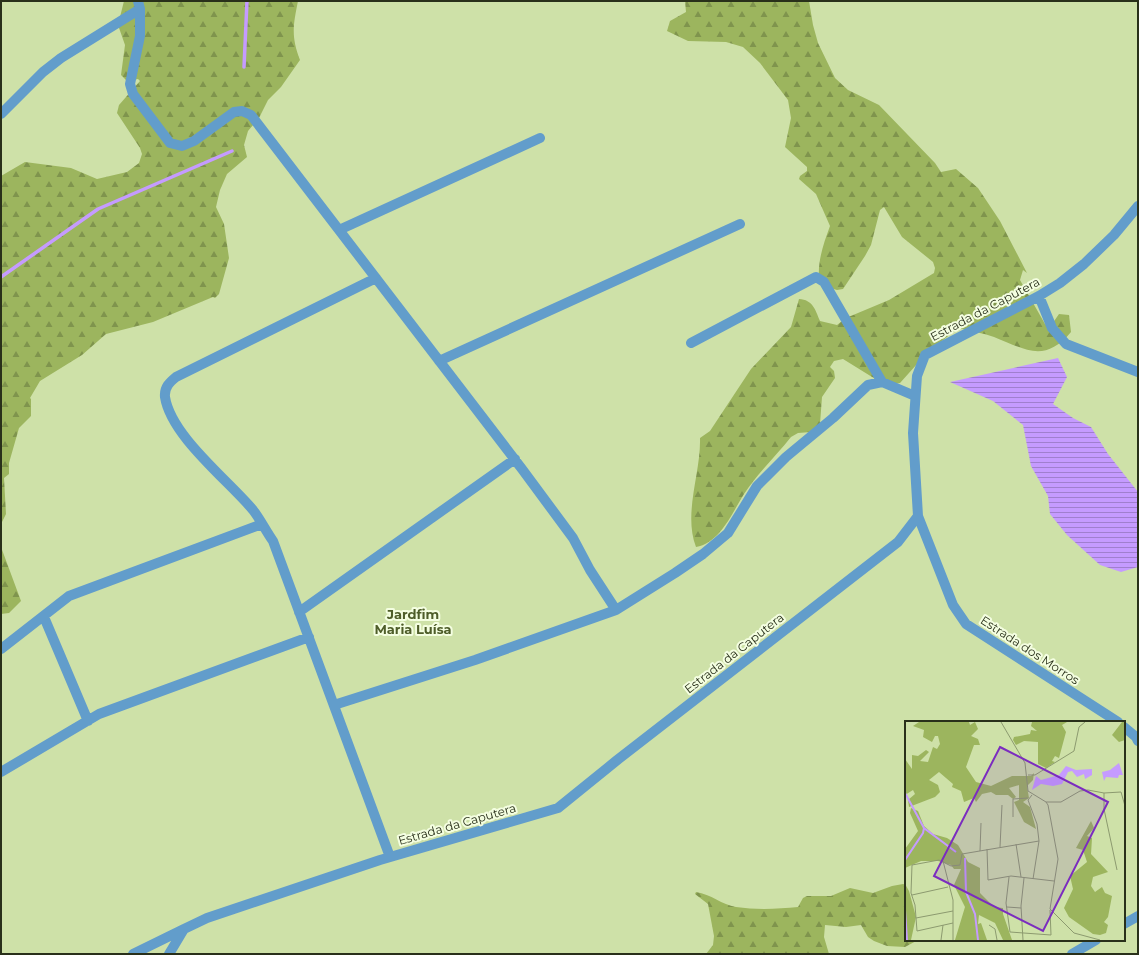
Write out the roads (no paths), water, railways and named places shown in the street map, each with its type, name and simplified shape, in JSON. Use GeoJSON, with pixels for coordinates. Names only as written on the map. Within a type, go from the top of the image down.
{"type":"FeatureCollection","features":[{"type":"Feature","properties":{"kind":"street"},"geometry":{"type":"LineString","coordinates":[[1,114],[43,72],[139,5]]}},
{"type":"Feature","properties":{"kind":"street"},"geometry":{"type":"LineString","coordinates":[[139,5],[140,36],[130,84],[133,94],[170,143],[182,146],[194,142],[234,112],[242,111],[251,115],[439,362],[515,459],[573,538],[590,570],[616,610]]}},
{"type":"Feature","properties":{"kind":"street"},"geometry":{"type":"LineString","coordinates":[[339,230],[540,138]]}},
{"type":"Feature","properties":{"kind":"street","name":"Estrada da Caputera"},"geometry":{"type":"LineString","coordinates":[[133,954],[208,918],[390,857],[558,808],[616,761],[898,542],[918,516],[913,433],[917,376],[925,355],[1039,296],[1060,282],[1084,264],[1114,235],[1138,206]]}},
{"type":"Feature","properties":{"kind":"street"},"geometry":{"type":"LineString","coordinates":[[439,362],[740,224]]}},
{"type":"Feature","properties":{"kind":"street"},"geometry":{"type":"LineString","coordinates":[[691,343],[816,277],[824,282],[882,382]]}},
{"type":"Feature","properties":{"kind":"street"},"geometry":{"type":"LineString","coordinates":[[376,278],[176,377],[167,385],[165,395],[169,410],[187,439],[253,511],[273,541],[390,857]]}},
{"type":"Feature","properties":{"kind":"street"},"geometry":{"type":"LineString","coordinates":[[1039,296],[1052,328],[1066,344],[1138,372]]}},
{"type":"Feature","properties":{"kind":"street"},"geometry":{"type":"LineString","coordinates":[[334,705],[475,660],[616,610],[703,554],[728,533],[758,486],[786,457],[833,418],[868,385],[882,382],[915,396]]}},
{"type":"Feature","properties":{"kind":"street"},"geometry":{"type":"LineString","coordinates":[[299,612],[515,459]]}},
{"type":"Feature","properties":{"kind":"street","name":"Estrada dos Morros"},"geometry":{"type":"LineString","coordinates":[[918,516],[953,605],[966,624],[1116,721]]}},
{"type":"Feature","properties":{"kind":"street"},"geometry":{"type":"LineString","coordinates":[[1,649],[70,596],[262,524]]}},
{"type":"Feature","properties":{"kind":"street"},"geometry":{"type":"LineString","coordinates":[[44,616],[88,721]]}},
{"type":"Feature","properties":{"kind":"street"},"geometry":{"type":"LineString","coordinates":[[1,772],[99,714],[309,638]]}},
{"type":"Feature","properties":{"kind":"street"},"geometry":{"type":"LineString","coordinates":[[1125,728],[1136,737],[1138,741]]}},
{"type":"Feature","properties":{"kind":"street"},"geometry":{"type":"LineString","coordinates":[[1125,923],[1138,916]]}},
{"type":"Feature","properties":{"kind":"street"},"geometry":{"type":"LineString","coordinates":[[169,954],[184,929]]}},
{"type":"Feature","properties":{"kind":"street"},"geometry":{"type":"LineString","coordinates":[[1072,954],[1094,941]]}},
{"type":"Feature","properties":{"kind":"waterway"},"geometry":{"type":"LineString","coordinates":[[244,67],[247,1]]}},
{"type":"Feature","properties":{"kind":"waterway"},"geometry":{"type":"LineString","coordinates":[[1,277],[98,209],[232,151]]}},
{"type":"Feature","properties":{"kind":"district","name":"Jardfim Maria Luísa"},"geometry":{"type":"Point","coordinates":[413,622]}}]}
